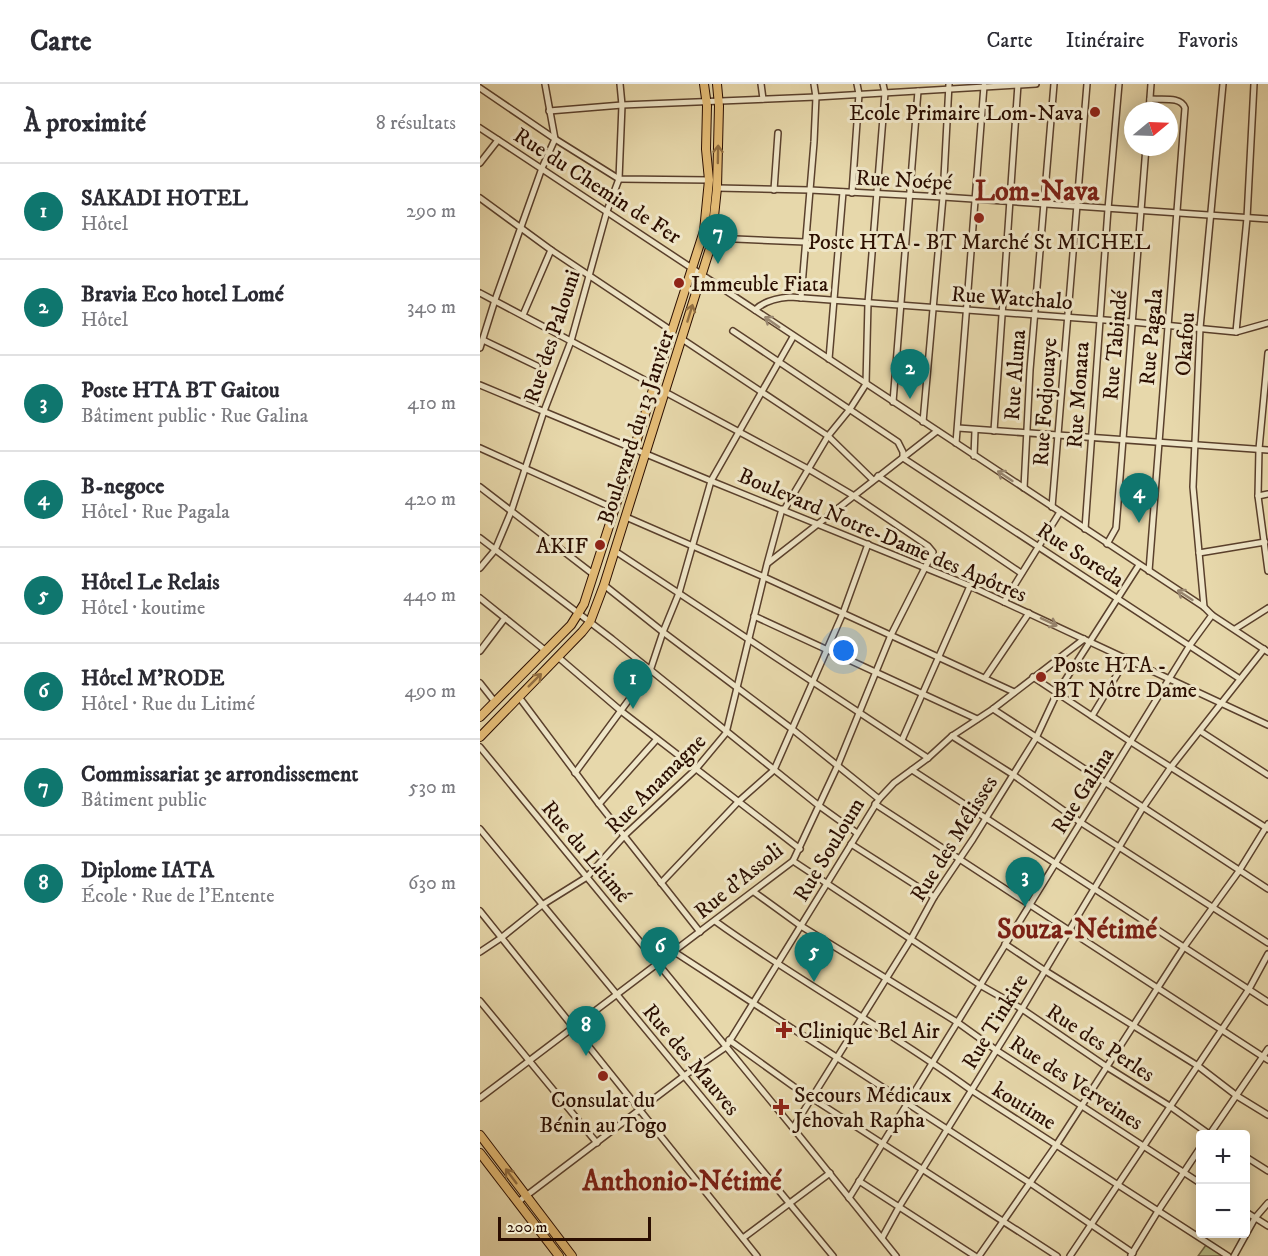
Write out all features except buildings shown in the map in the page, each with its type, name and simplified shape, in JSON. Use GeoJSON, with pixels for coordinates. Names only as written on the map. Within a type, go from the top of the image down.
{"type":"FeatureCollection","features":[{"type":"Feature","properties":{"kind":"highway","name":"Boulevard du 13 Janvier"},"geometry":{"type":"LineString","coordinates":[[480,717],[571,625],[584,604],[672,331],[712,238],[717,188],[713,101],[704,84]]}},
{"type":"Feature","properties":{"kind":"highway","name":"Boulevard du 13 Janvier"},"geometry":{"type":"LineString","coordinates":[[480,737],[590,622],[604,585],[682,339],[704,231],[709,180],[706,149],[717,84]]}},
{"type":"Feature","properties":{"kind":"highway"},"geometry":{"type":"LineString","coordinates":[[480,1135],[572,1256]]}},
{"type":"Feature","properties":{"kind":"highway"},"geometry":{"type":"LineString","coordinates":[[480,1152],[559,1256]]}},
{"type":"Feature","properties":{"kind":"street"},"geometry":{"type":"LineString","coordinates":[[480,348],[542,168],[555,139],[545,84]]}},
{"type":"Feature","properties":{"kind":"street","name":"Rue des Palouni"},"geometry":{"type":"LineString","coordinates":[[480,568],[495,550],[511,512],[544,411],[571,341],[607,211],[619,179],[622,105],[620,84]]}},
{"type":"Feature","properties":{"kind":"street"},"geometry":{"type":"LineString","coordinates":[[761,84],[763,99]]}},
{"type":"Feature","properties":{"kind":"street"},"geometry":{"type":"LineString","coordinates":[[801,298],[816,97],[814,84]]}},
{"type":"Feature","properties":{"kind":"street"},"geometry":{"type":"LineString","coordinates":[[852,193],[857,84]]}},
{"type":"Feature","properties":{"kind":"street"},"geometry":{"type":"LineString","coordinates":[[866,384],[868,303],[885,93],[883,84]]}},
{"type":"Feature","properties":{"kind":"street"},"geometry":{"type":"LineString","coordinates":[[549,111],[622,105],[816,97],[950,87],[1036,84]]}},
{"type":"Feature","properties":{"kind":"street","name":"Rue Aluna"},"geometry":{"type":"LineString","coordinates":[[1024,488],[1043,205],[1054,84]]}},
{"type":"Feature","properties":{"kind":"street","name":"Rue Fodjouaye"},"geometry":{"type":"LineString","coordinates":[[1052,507],[1087,84]]}},
{"type":"Feature","properties":{"kind":"street","name":"Rue Monata"},"geometry":{"type":"LineString","coordinates":[[1085,529],[1090,438],[1119,84]]}},
{"type":"Feature","properties":{"kind":"street"},"geometry":{"type":"LineString","coordinates":[[1150,102],[1151,84]]}},
{"type":"Feature","properties":{"kind":"street","name":"Okafou"},"geometry":{"type":"LineString","coordinates":[[1204,607],[1193,497],[1194,444],[1200,328],[1223,84]]}},
{"type":"Feature","properties":{"kind":"street"},"geometry":{"type":"LineString","coordinates":[[1236,332],[1254,84]]}},
{"type":"Feature","properties":{"kind":"street"},"geometry":{"type":"LineString","coordinates":[[994,431],[1018,85]]}},
{"type":"Feature","properties":{"kind":"street"},"geometry":{"type":"LineString","coordinates":[[956,443],[984,86]]}},
{"type":"Feature","properties":{"kind":"street"},"geometry":{"type":"LineString","coordinates":[[923,422],[943,198],[950,87]]}},
{"type":"Feature","properties":{"kind":"street"},"geometry":{"type":"LineString","coordinates":[[480,88],[619,179],[709,180]]}},
{"type":"Feature","properties":{"kind":"street"},"geometry":{"type":"LineString","coordinates":[[893,402],[918,91]]}},
{"type":"Feature","properties":{"kind":"street","name":"Rue Pagala"},"geometry":{"type":"LineString","coordinates":[[1149,571],[1184,105],[1180,100],[1150,99]]}},
{"type":"Feature","properties":{"kind":"street","name":"Rue du Chemin de Fer"},"geometry":{"type":"LineString","coordinates":[[480,128],[1266,650]]}},
{"type":"Feature","properties":{"kind":"street"},"geometry":{"type":"LineString","coordinates":[[774,190],[778,133]]}},
{"type":"Feature","properties":{"kind":"street"},"geometry":{"type":"LineString","coordinates":[[480,163],[498,140]]}},
{"type":"Feature","properties":{"kind":"street","name":"Rue Tabindé"},"geometry":{"type":"LineString","coordinates":[[1107,544],[1116,528],[1145,156]]}},
{"type":"Feature","properties":{"kind":"street","name":"Rue Noépé"},"geometry":{"type":"LineString","coordinates":[[717,188],[810,190],[1268,219]]}},
{"type":"Feature","properties":{"kind":"street"},"geometry":{"type":"LineString","coordinates":[[829,359],[843,192]]}},
{"type":"Feature","properties":{"kind":"street"},"geometry":{"type":"LineString","coordinates":[[480,198],[551,250],[672,331]]}},
{"type":"Feature","properties":{"kind":"street"},"geometry":{"type":"LineString","coordinates":[[712,238],[805,242]]}},
{"type":"Feature","properties":{"kind":"street"},"geometry":{"type":"LineString","coordinates":[[523,315],[551,250]]}},
{"type":"Feature","properties":{"kind":"street"},"geometry":{"type":"LineString","coordinates":[[480,293],[654,385]]}},
{"type":"Feature","properties":{"kind":"street","name":"Rue Watchalo"},"geometry":{"type":"LineString","coordinates":[[755,310],[775,299],[801,298],[1132,322],[1236,332],[1268,323]]}},
{"type":"Feature","properties":{"kind":"street"},"geometry":{"type":"LineString","coordinates":[[733,332],[898,442],[903,458]]}},
{"type":"Feature","properties":{"kind":"street"},"geometry":{"type":"LineString","coordinates":[[575,773],[650,671],[679,593],[711,481],[793,337]]}},
{"type":"Feature","properties":{"kind":"street"},"geometry":{"type":"LineString","coordinates":[[682,339],[828,436],[875,478],[1021,573]]}},
{"type":"Feature","properties":{"kind":"street"},"geometry":{"type":"LineString","coordinates":[[483,340],[537,366]]}},
{"type":"Feature","properties":{"kind":"street"},"geometry":{"type":"LineString","coordinates":[[1268,353],[1265,412],[1259,449],[1258,496],[1266,538],[1268,571]]}},
{"type":"Feature","properties":{"kind":"street","name":"Rue Anamagne"},"geometry":{"type":"LineString","coordinates":[[480,952],[542,905],[587,877],[625,835],[696,769],[726,733],[767,564],[783,510],[810,470],[828,436],[850,409],[866,384]]}},
{"type":"Feature","properties":{"kind":"street","name":"Boulevard Notre-Dame des Apôtres"},"geometry":{"type":"LineString","coordinates":[[480,385],[970,586],[1268,725]]}},
{"type":"Feature","properties":{"kind":"street"},"geometry":{"type":"LineString","coordinates":[[666,392],[810,470],[854,496],[928,546],[933,552],[925,568]]}},
{"type":"Feature","properties":{"kind":"street"},"geometry":{"type":"LineString","coordinates":[[958,428],[1268,450]]}},
{"type":"Feature","properties":{"kind":"street"},"geometry":{"type":"LineString","coordinates":[[974,456],[975,430]]}},
{"type":"Feature","properties":{"kind":"street"},"geometry":{"type":"LineString","coordinates":[[767,564],[937,431]]}},
{"type":"Feature","properties":{"kind":"street"},"geometry":{"type":"LineString","coordinates":[[480,448],[615,509]]}},
{"type":"Feature","properties":{"kind":"street","name":"Rue Soreda"},"geometry":{"type":"LineString","coordinates":[[903,458],[1240,680]]}},
{"type":"Feature","properties":{"kind":"street"},"geometry":{"type":"LineString","coordinates":[[480,487],[593,574]]}},
{"type":"Feature","properties":{"kind":"street"},"geometry":{"type":"LineString","coordinates":[[1258,496],[1268,494]]}},
{"type":"Feature","properties":{"kind":"street"},"geometry":{"type":"LineString","coordinates":[[1004,602],[1060,513]]}},
{"type":"Feature","properties":{"kind":"street"},"geometry":{"type":"LineString","coordinates":[[626,516],[1014,692]]}},
{"type":"Feature","properties":{"kind":"street"},"geometry":{"type":"LineString","coordinates":[[480,538],[579,613],[818,805],[857,833]]}},
{"type":"Feature","properties":{"kind":"street"},"geometry":{"type":"LineString","coordinates":[[1199,553],[1266,538]]}},
{"type":"Feature","properties":{"kind":"street"},"geometry":{"type":"LineString","coordinates":[[661,883],[739,801],[774,770],[843,613],[868,544]]}},
{"type":"Feature","properties":{"kind":"street"},"geometry":{"type":"LineString","coordinates":[[615,550],[928,758]]}},
{"type":"Feature","properties":{"kind":"street","name":"Rue des Mélisses"},"geometry":{"type":"LineString","coordinates":[[794,1128],[887,979],[934,897],[1036,738],[1057,693],[1087,640],[1139,565]]}},
{"type":"Feature","properties":{"kind":"street","name":"Rue d'Assoli"},"geometry":{"type":"LineString","coordinates":[[480,1098],[793,861],[837,767],[891,635],[925,568]]}},
{"type":"Feature","properties":{"kind":"street"},"geometry":{"type":"LineString","coordinates":[[604,585],[792,729],[877,801],[958,859],[1265,1058]]}},
{"type":"Feature","properties":{"kind":"street"},"geometry":{"type":"LineString","coordinates":[[903,740],[970,586]]}},
{"type":"Feature","properties":{"kind":"street"},"geometry":{"type":"LineString","coordinates":[[480,598],[546,651]]}},
{"type":"Feature","properties":{"kind":"street"},"geometry":{"type":"LineString","coordinates":[[1235,629],[1268,608]]}},
{"type":"Feature","properties":{"kind":"street"},"geometry":{"type":"LineString","coordinates":[[985,678],[1029,613]]}},
{"type":"Feature","properties":{"kind":"street","name":"Rue Galina"},"geometry":{"type":"LineString","coordinates":[[849,1198],[1190,645],[1212,615]]}},
{"type":"Feature","properties":{"kind":"street"},"geometry":{"type":"LineString","coordinates":[[754,616],[977,719]]}},
{"type":"Feature","properties":{"kind":"street"},"geometry":{"type":"LineString","coordinates":[[480,651],[505,618]]}},
{"type":"Feature","properties":{"kind":"street","name":"Rue Souloum"},"geometry":{"type":"LineString","coordinates":[[518,1202],[728,1043],[877,801],[952,736],[1087,640]]}},
{"type":"Feature","properties":{"kind":"street","name":"Rue Tinkire"},"geometry":{"type":"LineString","coordinates":[[882,1238],[1142,809],[1171,767],[1266,650]]}},
{"type":"Feature","properties":{"kind":"street"},"geometry":{"type":"LineString","coordinates":[[558,657],[621,711],[800,849]]}},
{"type":"Feature","properties":{"kind":"street"},"geometry":{"type":"LineString","coordinates":[[1092,716],[1127,658]]}},
{"type":"Feature","properties":{"kind":"street"},"geometry":{"type":"LineString","coordinates":[[859,1181],[977,1256],[1004,1223],[1267,826],[1131,742],[1033,677]]}},
{"type":"Feature","properties":{"kind":"street"},"geometry":{"type":"LineString","coordinates":[[480,683],[495,702]]}},
{"type":"Feature","properties":{"kind":"street"},"geometry":{"type":"LineString","coordinates":[[519,697],[575,773],[700,932]]}},
{"type":"Feature","properties":{"kind":"street"},"geometry":{"type":"LineString","coordinates":[[993,709],[1142,809],[1268,889]]}},
{"type":"Feature","properties":{"kind":"street"},"geometry":{"type":"LineString","coordinates":[[1200,731],[1268,775]]}},
{"type":"Feature","properties":{"kind":"street"},"geometry":{"type":"LineString","coordinates":[[952,736],[1012,774],[1119,848],[1268,943]]}},
{"type":"Feature","properties":{"kind":"street"},"geometry":{"type":"LineString","coordinates":[[599,804],[657,738]]}},
{"type":"Feature","properties":{"kind":"street","name":"Rue du Litimé"},"geometry":{"type":"LineString","coordinates":[[480,747],[659,964],[728,1043],[896,1256]]}},
{"type":"Feature","properties":{"kind":"street"},"geometry":{"type":"LineString","coordinates":[[912,770],[1268,1002]]}},
{"type":"Feature","properties":{"kind":"street","name":"Rue des Mauves"},"geometry":{"type":"LineString","coordinates":[[480,829],[833,1256]]}},
{"type":"Feature","properties":{"kind":"street"},"geometry":{"type":"LineString","coordinates":[[851,844],[934,897]]}},
{"type":"Feature","properties":{"kind":"street","name":"Rue des Perles"},"geometry":{"type":"LineString","coordinates":[[793,861],[1203,1130]]}},
{"type":"Feature","properties":{"kind":"street","name":"Rue des Verveines"},"geometry":{"type":"LineString","coordinates":[[754,892],[801,926],[957,1022],[1196,1180]]}},
{"type":"Feature","properties":{"kind":"street"},"geometry":{"type":"LineString","coordinates":[[480,911],[757,1256]]}},
{"type":"Feature","properties":{"kind":"street","name":"koutime"},"geometry":{"type":"LineString","coordinates":[[715,921],[777,964],[933,1062],[972,1090],[1228,1256]]}},
{"type":"Feature","properties":{"kind":"street"},"geometry":{"type":"LineString","coordinates":[[1005,944],[1198,1066],[1237,1096],[1268,1115]]}},
{"type":"Feature","properties":{"kind":"street"},"geometry":{"type":"LineString","coordinates":[[673,951],[1030,1183],[1132,1254],[1196,1154]]}},
{"type":"Feature","properties":{"kind":"street"},"geometry":{"type":"LineString","coordinates":[[1070,1256],[1223,1029],[1268,954]]}},
{"type":"Feature","properties":{"kind":"street"},"geometry":{"type":"LineString","coordinates":[[480,1001],[597,1143]]}},
{"type":"Feature","properties":{"kind":"street"},"geometry":{"type":"LineString","coordinates":[[728,1043],[1057,1256]]}},
{"type":"Feature","properties":{"kind":"street"},"geometry":{"type":"LineString","coordinates":[[1212,1130],[1265,1058],[1268,1049]]}},
{"type":"Feature","properties":{"kind":"street"},"geometry":{"type":"LineString","coordinates":[[1250,1160],[1268,1171]]}},
{"type":"Feature","properties":{"kind":"street"},"geometry":{"type":"LineString","coordinates":[[743,1238],[830,1173]]}},
{"type":"Feature","properties":{"kind":"street"},"geometry":{"type":"LineString","coordinates":[[1234,1256],[1255,1218],[1268,1203]]}},
{"type":"Feature","properties":{"kind":"street"},"geometry":{"type":"LineString","coordinates":[[1250,1215],[1268,1226]]}},
{"type":"Feature","properties":{"kind":"green space"},"geometry":{"type":"Polygon","coordinates":[[[1206,1245],[1223,1256],[1198,1256],[1206,1245]]]}},
{"type":"Feature","properties":{"kind":"place","name":"Ecole Primaire Lom-Nava"},"geometry":{"type":"Point","coordinates":[1095,112]}},
{"type":"Feature","properties":{"kind":"place","name":"Poste HTA - BT Marché St MICHEL"},"geometry":{"type":"Point","coordinates":[979,218]}},
{"type":"Feature","properties":{"kind":"place","name":"Commissariat 3e arrondissement"},"geometry":{"type":"Point","coordinates":[718,264]}},
{"type":"Feature","properties":{"kind":"place","name":"Immeuble Fiata"},"geometry":{"type":"Point","coordinates":[679,283]}},
{"type":"Feature","properties":{"kind":"place","name":"Bravia Eco hotel Lomé"},"geometry":{"type":"Point","coordinates":[910,399]}},
{"type":"Feature","properties":{"kind":"place","name":"B-negoce"},"geometry":{"type":"Point","coordinates":[1139,523]}},
{"type":"Feature","properties":{"kind":"place","name":"AKIF"},"geometry":{"type":"Point","coordinates":[600,545]}},
{"type":"Feature","properties":{"kind":"place","name":"Poste HTA - BT Nôtre Dame"},"geometry":{"type":"Point","coordinates":[1041,677]}},
{"type":"Feature","properties":{"kind":"place","name":"SAKADI HOTEL"},"geometry":{"type":"Point","coordinates":[633,709]}},
{"type":"Feature","properties":{"kind":"place","name":"Poste HTA BT Gaitou"},"geometry":{"type":"Point","coordinates":[1025,907]}},
{"type":"Feature","properties":{"kind":"place","name":"Hôtel M'RODE"},"geometry":{"type":"Point","coordinates":[660,977]}},
{"type":"Feature","properties":{"kind":"place","name":"Hôtel Le Relais"},"geometry":{"type":"Point","coordinates":[814,982]}},
{"type":"Feature","properties":{"kind":"place","name":"Clinique Bel Air"},"geometry":{"type":"Point","coordinates":[784,1030]}},
{"type":"Feature","properties":{"kind":"place","name":"Diplome IATA"},"geometry":{"type":"Point","coordinates":[586,1056]}},
{"type":"Feature","properties":{"kind":"place","name":"Consulat du Bénin au Togo"},"geometry":{"type":"Point","coordinates":[603,1076]}},
{"type":"Feature","properties":{"kind":"place","name":"Secours Médicaux Jehovah Rapha"},"geometry":{"type":"Point","coordinates":[781,1107]}},
{"type":"Feature","properties":{"kind":"district","name":"Lom-Nava"},"geometry":{"type":"Point","coordinates":[1037,190]}},
{"type":"Feature","properties":{"kind":"district","name":"Souza-Nétimé"},"geometry":{"type":"Point","coordinates":[1077,928]}},
{"type":"Feature","properties":{"kind":"district","name":"Anthonio-Nétimé"},"geometry":{"type":"Point","coordinates":[682,1180]}}]}
